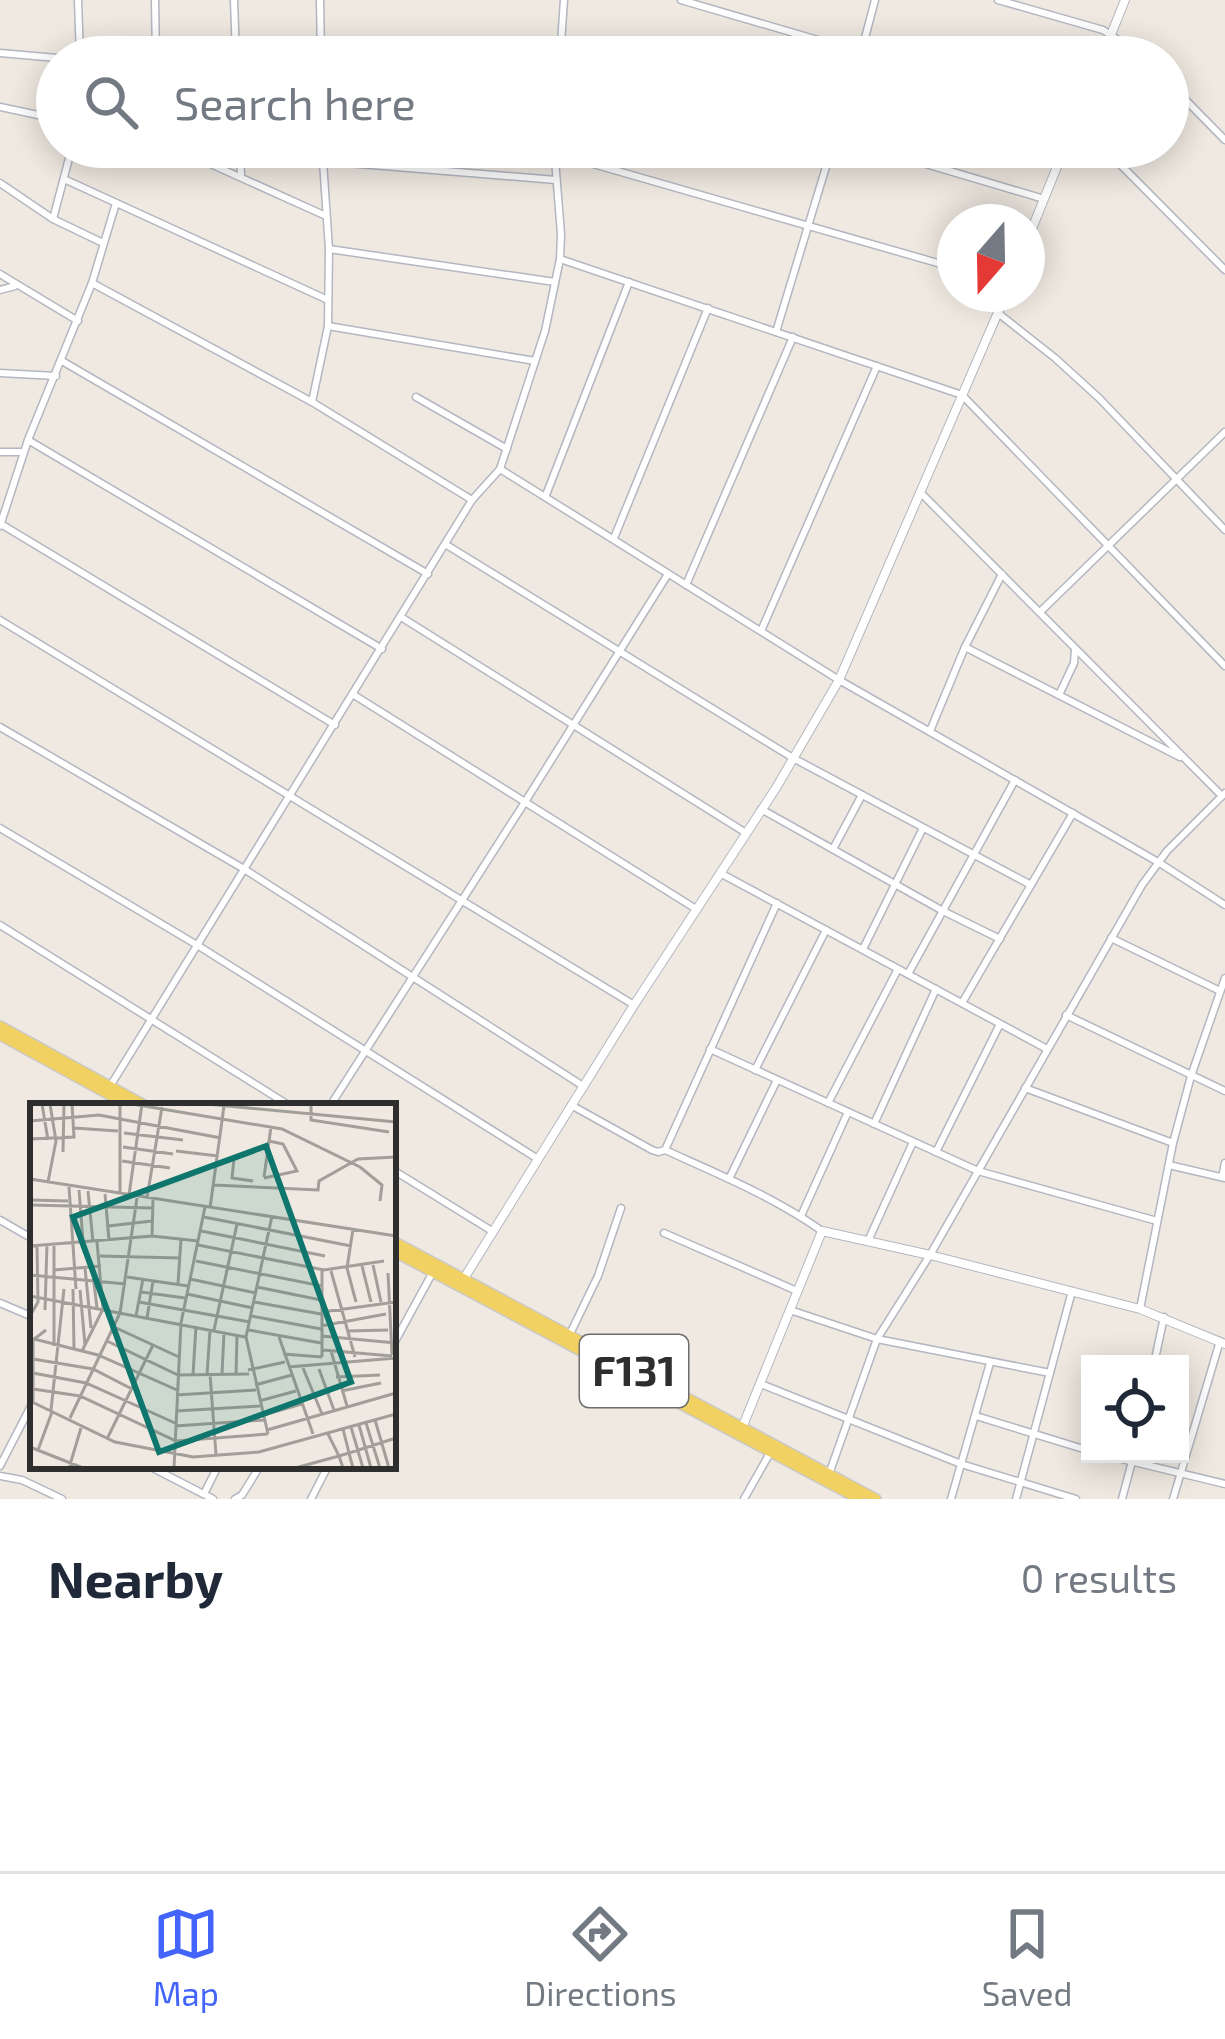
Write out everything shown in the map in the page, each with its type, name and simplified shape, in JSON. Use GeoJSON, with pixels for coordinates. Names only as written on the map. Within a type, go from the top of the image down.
{"type":"FeatureCollection","features":[{"type":"Feature","properties":{"kind":"main road"},"geometry":{"type":"LineString","coordinates":[[0,1026],[126,1103]]}},
{"type":"Feature","properties":{"kind":"main road"},"geometry":{"type":"LineString","coordinates":[[0,1035],[139,1103]]}},
{"type":"Feature","properties":{"kind":"main road","name":"F131"},"geometry":{"type":"LineString","coordinates":[[396,1243],[435,1269],[859,1499]]}},
{"type":"Feature","properties":{"kind":"main road","name":"F131"},"geometry":{"type":"LineString","coordinates":[[396,1252],[463,1280],[567,1341],[876,1499]]}},
{"type":"Feature","properties":{"kind":"street"},"geometry":{"type":"LineString","coordinates":[[78,0],[79,36]]}},
{"type":"Feature","properties":{"kind":"street"},"geometry":{"type":"LineString","coordinates":[[155,0],[156,36]]}},
{"type":"Feature","properties":{"kind":"street"},"geometry":{"type":"LineString","coordinates":[[234,0],[235,36]]}},
{"type":"Feature","properties":{"kind":"street"},"geometry":{"type":"LineString","coordinates":[[320,0],[321,36]]}},
{"type":"Feature","properties":{"kind":"street"},"geometry":{"type":"LineString","coordinates":[[563,36],[564,0]]}},
{"type":"Feature","properties":{"kind":"street"},"geometry":{"type":"LineString","coordinates":[[681,0],[798,36]]}},
{"type":"Feature","properties":{"kind":"street"},"geometry":{"type":"LineString","coordinates":[[865,36],[875,0]]}},
{"type":"Feature","properties":{"kind":"street"},"geometry":{"type":"LineString","coordinates":[[998,0],[1111,35],[1125,0]]}},
{"type":"Feature","properties":{"kind":"street"},"geometry":{"type":"LineString","coordinates":[[0,53],[36,56]]}},
{"type":"Feature","properties":{"kind":"street"},"geometry":{"type":"LineString","coordinates":[[1189,103],[1225,140]]}},
{"type":"Feature","properties":{"kind":"street"},"geometry":{"type":"LineString","coordinates":[[0,107],[36,115]]}},
{"type":"Feature","properties":{"kind":"street"},"geometry":{"type":"LineString","coordinates":[[52,219],[67,168]]}},
{"type":"Feature","properties":{"kind":"street"},"geometry":{"type":"LineString","coordinates":[[221,168],[326,216]]}},
{"type":"Feature","properties":{"kind":"street"},"geometry":{"type":"LineString","coordinates":[[241,168],[241,177]]}},
{"type":"Feature","properties":{"kind":"street"},"geometry":{"type":"LineString","coordinates":[[312,402],[328,326],[329,249],[323,168]]}},
{"type":"Feature","properties":{"kind":"street"},"geometry":{"type":"LineString","coordinates":[[408,168],[556,180]]}},
{"type":"Feature","properties":{"kind":"street"},"geometry":{"type":"LineString","coordinates":[[108,1089],[472,500],[500,469],[545,331],[560,259],[555,168]]}},
{"type":"Feature","properties":{"kind":"street"},"geometry":{"type":"LineString","coordinates":[[614,168],[937,263]]}},
{"type":"Feature","properties":{"kind":"street"},"geometry":{"type":"LineString","coordinates":[[776,332],[826,168]]}},
{"type":"Feature","properties":{"kind":"street"},"geometry":{"type":"LineString","coordinates":[[940,168],[1044,199]]}},
{"type":"Feature","properties":{"kind":"street"},"geometry":{"type":"LineString","coordinates":[[1042,204],[1057,168]]}},
{"type":"Feature","properties":{"kind":"street"},"geometry":{"type":"LineString","coordinates":[[1124,168],[1225,270]]}},
{"type":"Feature","properties":{"kind":"street"},"geometry":{"type":"LineString","coordinates":[[64,179],[328,299]]}},
{"type":"Feature","properties":{"kind":"street"},"geometry":{"type":"LineString","coordinates":[[0,183],[52,219],[103,243]]}},
{"type":"Feature","properties":{"kind":"street"},"geometry":{"type":"LineString","coordinates":[[116,203],[92,283],[28,440],[0,525],[335,725]]}},
{"type":"Feature","properties":{"kind":"street"},"geometry":{"type":"LineString","coordinates":[[329,249],[555,282]]}},
{"type":"Feature","properties":{"kind":"street"},"geometry":{"type":"LineString","coordinates":[[560,259],[962,394],[1225,666]]}},
{"type":"Feature","properties":{"kind":"street"},"geometry":{"type":"LineString","coordinates":[[0,274],[77,321]]}},
{"type":"Feature","properties":{"kind":"street"},"geometry":{"type":"LineString","coordinates":[[546,495],[629,282]]}},
{"type":"Feature","properties":{"kind":"street"},"geometry":{"type":"LineString","coordinates":[[92,283],[312,402],[472,500]]}},
{"type":"Feature","properties":{"kind":"street"},"geometry":{"type":"LineString","coordinates":[[0,290],[15,286]]}},
{"type":"Feature","properties":{"kind":"street"},"geometry":{"type":"LineString","coordinates":[[614,539],[708,308]]}},
{"type":"Feature","properties":{"kind":"street"},"geometry":{"type":"LineString","coordinates":[[463,1280],[839,680],[998,313],[1055,358],[1225,530]]}},
{"type":"Feature","properties":{"kind":"street"},"geometry":{"type":"LineString","coordinates":[[328,326],[535,361]]}},
{"type":"Feature","properties":{"kind":"street"},"geometry":{"type":"LineString","coordinates":[[686,585],[794,337]]}},
{"type":"Feature","properties":{"kind":"street"},"geometry":{"type":"LineString","coordinates":[[62,361],[428,574]]}},
{"type":"Feature","properties":{"kind":"street"},"geometry":{"type":"LineString","coordinates":[[760,631],[877,366]]}},
{"type":"Feature","properties":{"kind":"street"},"geometry":{"type":"LineString","coordinates":[[0,373],[56,376]]}},
{"type":"Feature","properties":{"kind":"street"},"geometry":{"type":"LineString","coordinates":[[416,398],[507,448]]}},
{"type":"Feature","properties":{"kind":"street"},"geometry":{"type":"LineString","coordinates":[[1040,612],[1225,432]]}},
{"type":"Feature","properties":{"kind":"street"},"geometry":{"type":"LineString","coordinates":[[28,440],[382,649]]}},
{"type":"Feature","properties":{"kind":"street"},"geometry":{"type":"LineString","coordinates":[[0,452],[24,452]]}},
{"type":"Feature","properties":{"kind":"street"},"geometry":{"type":"LineString","coordinates":[[500,469],[839,680],[1225,905]]}},
{"type":"Feature","properties":{"kind":"street"},"geometry":{"type":"LineString","coordinates":[[829,1474],[877,1339],[1158,862],[1224,794],[920,492]]}},
{"type":"Feature","properties":{"kind":"street"},"geometry":{"type":"LineString","coordinates":[[446,544],[793,758],[1031,885]]}},
{"type":"Feature","properties":{"kind":"street"},"geometry":{"type":"LineString","coordinates":[[332,1103],[668,574]]}},
{"type":"Feature","properties":{"kind":"street"},"geometry":{"type":"LineString","coordinates":[[930,731],[1002,574]]}},
{"type":"Feature","properties":{"kind":"street"},"geometry":{"type":"LineString","coordinates":[[401,617],[746,833]]}},
{"type":"Feature","properties":{"kind":"street"},"geometry":{"type":"LineString","coordinates":[[0,620],[634,1005]]}},
{"type":"Feature","properties":{"kind":"street"},"geometry":{"type":"LineString","coordinates":[[965,647],[1188,761]]}},
{"type":"Feature","properties":{"kind":"street"},"geometry":{"type":"LineString","coordinates":[[1059,695],[1075,650]]}},
{"type":"Feature","properties":{"kind":"street"},"geometry":{"type":"LineString","coordinates":[[354,694],[696,909]]}},
{"type":"Feature","properties":{"kind":"street"},"geometry":{"type":"LineString","coordinates":[[0,727],[244,869],[583,1086]]}},
{"type":"Feature","properties":{"kind":"street"},"geometry":{"type":"LineString","coordinates":[[908,974],[1015,780]]}},
{"type":"Feature","properties":{"kind":"street"},"geometry":{"type":"LineString","coordinates":[[833,850],[862,795]]}},
{"type":"Feature","properties":{"kind":"street"},"geometry":{"type":"LineString","coordinates":[[761,809],[1000,939]]}},
{"type":"Feature","properties":{"kind":"street"},"geometry":{"type":"LineString","coordinates":[[962,1004],[1073,813]]}},
{"type":"Feature","properties":{"kind":"street"},"geometry":{"type":"LineString","coordinates":[[0,828],[538,1159]]}},
{"type":"Feature","properties":{"kind":"street"},"geometry":{"type":"LineString","coordinates":[[862,950],[923,828]]}},
{"type":"Feature","properties":{"kind":"street"},"geometry":{"type":"LineString","coordinates":[[720,873],[1047,1049]]}},
{"type":"Feature","properties":{"kind":"street"},"geometry":{"type":"LineString","coordinates":[[665,1150],[777,903]]}},
{"type":"Feature","properties":{"kind":"street"},"geometry":{"type":"LineString","coordinates":[[0,925],[285,1103]]}},
{"type":"Feature","properties":{"kind":"street"},"geometry":{"type":"LineString","coordinates":[[755,1070],[826,930]]}},
{"type":"Feature","properties":{"kind":"street"},"geometry":{"type":"LineString","coordinates":[[1111,938],[1220,991]]}},
{"type":"Feature","properties":{"kind":"street"},"geometry":{"type":"LineString","coordinates":[[829,1103],[898,969]]}},
{"type":"Feature","properties":{"kind":"street"},"geometry":{"type":"LineString","coordinates":[[1140,1309],[1173,1143],[1225,978]]}},
{"type":"Feature","properties":{"kind":"street"},"geometry":{"type":"LineString","coordinates":[[874,1124],[936,989]]}},
{"type":"Feature","properties":{"kind":"street"},"geometry":{"type":"LineString","coordinates":[[1212,1014],[1225,1021]]}},
{"type":"Feature","properties":{"kind":"street"},"geometry":{"type":"LineString","coordinates":[[1066,1015],[1225,1091]]}},
{"type":"Feature","properties":{"kind":"street"},"geometry":{"type":"LineString","coordinates":[[936,1152],[1000,1024]]}},
{"type":"Feature","properties":{"kind":"street"},"geometry":{"type":"LineString","coordinates":[[710,1049],[978,1172],[1157,1221]]}},
{"type":"Feature","properties":{"kind":"street"},"geometry":{"type":"LineString","coordinates":[[729,1179],[777,1080]]}},
{"type":"Feature","properties":{"kind":"street"},"geometry":{"type":"LineString","coordinates":[[1025,1088],[1173,1143]]}},
{"type":"Feature","properties":{"kind":"street"},"geometry":{"type":"LineString","coordinates":[[571,1105],[652,1150],[665,1150],[729,1179],[822,1231],[1140,1309],[1222,1342],[1174,1499]]}},
{"type":"Feature","properties":{"kind":"street"},"geometry":{"type":"LineString","coordinates":[[801,1216],[848,1112]]}},
{"type":"Feature","properties":{"kind":"street"},"geometry":{"type":"LineString","coordinates":[[868,1241],[913,1142]]}},
{"type":"Feature","properties":{"kind":"street"},"geometry":{"type":"LineString","coordinates":[[1168,1165],[1224,1178],[1225,1162]]}},
{"type":"Feature","properties":{"kind":"street"},"geometry":{"type":"LineString","coordinates":[[396,1172],[492,1231]]}},
{"type":"Feature","properties":{"kind":"street"},"geometry":{"type":"LineString","coordinates":[[567,1341],[598,1276],[620,1208]]}},
{"type":"Feature","properties":{"kind":"street"},"geometry":{"type":"LineString","coordinates":[[0,1220],[30,1237]]}},
{"type":"Feature","properties":{"kind":"street"},"geometry":{"type":"LineString","coordinates":[[742,1428],[822,1231]]}},
{"type":"Feature","properties":{"kind":"street"},"geometry":{"type":"LineString","coordinates":[[664,1233],[797,1291]]}},
{"type":"Feature","properties":{"kind":"street"},"geometry":{"type":"LineString","coordinates":[[396,1340],[435,1269]]}},
{"type":"Feature","properties":{"kind":"street"},"geometry":{"type":"LineString","coordinates":[[1016,1499],[1072,1291]]}},
{"type":"Feature","properties":{"kind":"street"},"geometry":{"type":"LineString","coordinates":[[0,1304],[30,1316]]}},
{"type":"Feature","properties":{"kind":"street"},"geometry":{"type":"LineString","coordinates":[[790,1310],[877,1339],[1051,1373]]}},
{"type":"Feature","properties":{"kind":"street"},"geometry":{"type":"LineString","coordinates":[[1156,1355],[1164,1317]]}},
{"type":"Feature","properties":{"kind":"street"},"geometry":{"type":"LineString","coordinates":[[951,1499],[990,1363]]}},
{"type":"Feature","properties":{"kind":"street"},"geometry":{"type":"LineString","coordinates":[[761,1384],[962,1464],[1076,1499]]}},
{"type":"Feature","properties":{"kind":"street"},"geometry":{"type":"LineString","coordinates":[[0,1466],[30,1409]]}},
{"type":"Feature","properties":{"kind":"street"},"geometry":{"type":"LineString","coordinates":[[976,1416],[1081,1448]]}},
{"type":"Feature","properties":{"kind":"street"},"geometry":{"type":"LineString","coordinates":[[744,1499],[770,1453]]}},
{"type":"Feature","properties":{"kind":"street"},"geometry":{"type":"LineString","coordinates":[[1123,1499],[1132,1463]]}},
{"type":"Feature","properties":{"kind":"street"},"geometry":{"type":"LineString","coordinates":[[1146,1463],[1225,1484]]}},
{"type":"Feature","properties":{"kind":"street"},"geometry":{"type":"LineString","coordinates":[[155,1469],[214,1499]]}},
{"type":"Feature","properties":{"kind":"street"},"geometry":{"type":"LineString","coordinates":[[204,1494],[216,1469]]}},
{"type":"Feature","properties":{"kind":"street"},"geometry":{"type":"LineString","coordinates":[[235,1499],[258,1469]]}},
{"type":"Feature","properties":{"kind":"street"},"geometry":{"type":"LineString","coordinates":[[311,1499],[326,1469]]}},
{"type":"Feature","properties":{"kind":"street"},"geometry":{"type":"LineString","coordinates":[[0,1476],[22,1480],[62,1499]]}}]}
